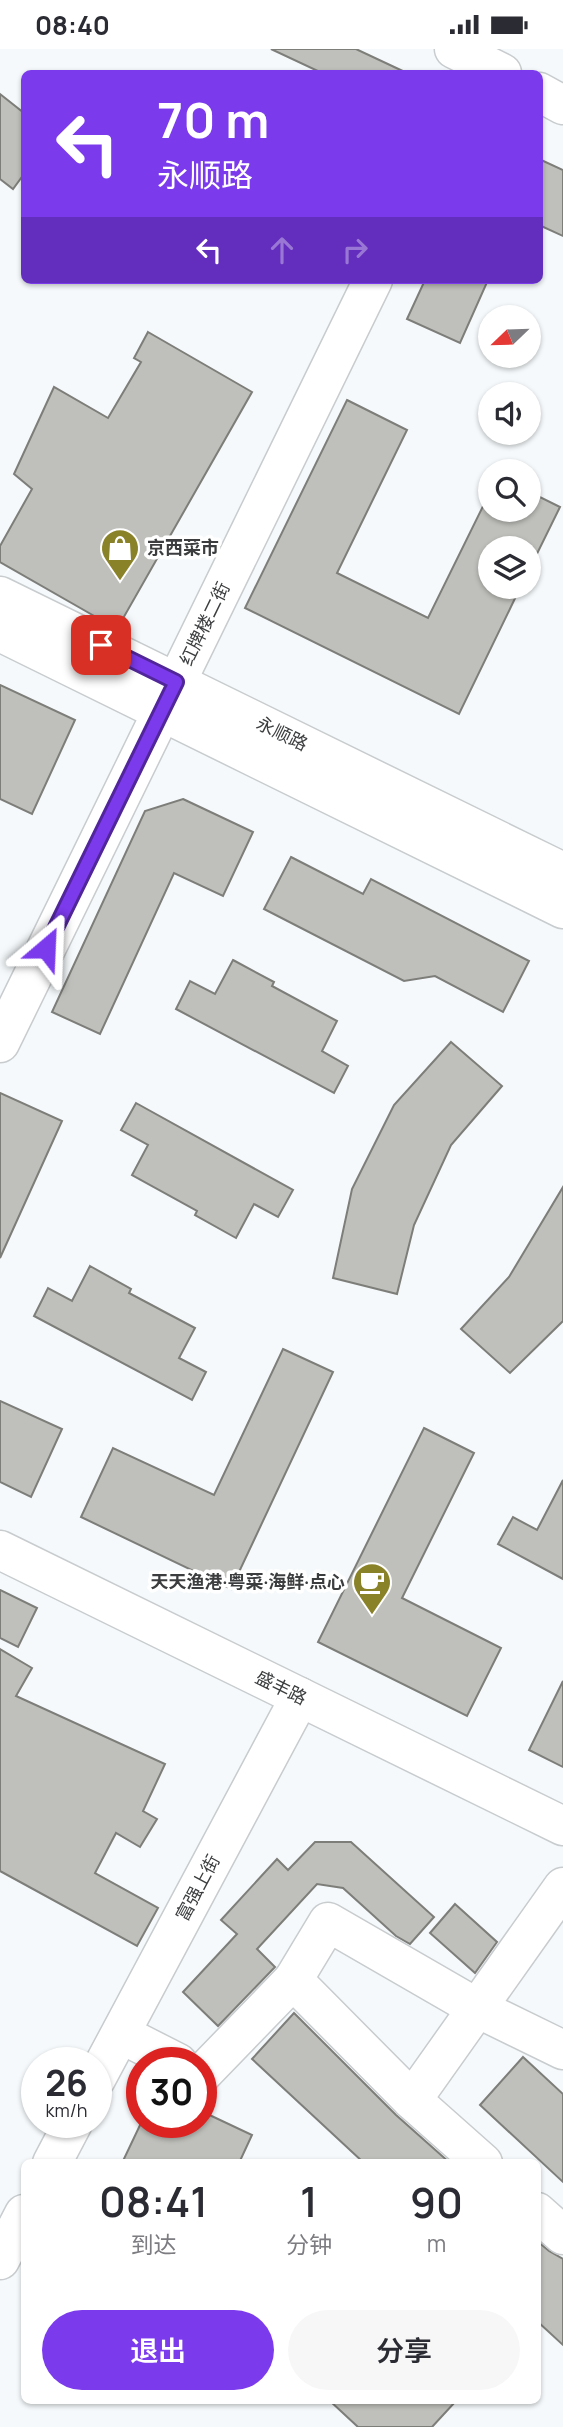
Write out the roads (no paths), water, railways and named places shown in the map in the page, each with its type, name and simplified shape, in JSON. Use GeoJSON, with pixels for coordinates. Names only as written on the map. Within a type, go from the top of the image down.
{"type":"FeatureCollection","features":[{"type":"Feature","properties":{"kind":"street"},"geometry":{"type":"LineString","coordinates":[[543,94],[563,105]]}},
{"type":"Feature","properties":{"kind":"street","name":"红牌楼二街"},"geometry":{"type":"LineString","coordinates":[[0,1043],[371,284]]}},
{"type":"Feature","properties":{"kind":"street","name":"永顺路"},"geometry":{"type":"LineString","coordinates":[[0,596],[169,697],[563,872]]}},
{"type":"Feature","properties":{"kind":"street"},"geometry":{"type":"LineString","coordinates":[[0,632],[169,697],[563,909]]}},
{"type":"Feature","properties":{"kind":"street","name":"盛丰路"},"geometry":{"type":"LineString","coordinates":[[0,1550],[563,1826]]}},
{"type":"Feature","properties":{"kind":"street","name":"富强上街"},"geometry":{"type":"LineString","coordinates":[[112,2050],[300,1697]]}},
{"type":"Feature","properties":{"kind":"street"},"geometry":{"type":"LineString","coordinates":[[412,2100],[563,1887]]}},
{"type":"Feature","properties":{"kind":"street"},"geometry":{"type":"LineString","coordinates":[[217,2058],[293,1980],[328,1921],[477,2008],[563,2050]]}},
{"type":"Feature","properties":{"kind":"street"},"geometry":{"type":"LineString","coordinates":[[293,1980],[412,2100],[478,2159]]}},
{"type":"Feature","properties":{"kind":"street"},"geometry":{"type":"LineString","coordinates":[[121,2034],[147,2047]]}},
{"type":"Feature","properties":{"kind":"street"},"geometry":{"type":"LineString","coordinates":[[54,2159],[65,2138]]}},
{"type":"Feature","properties":{"kind":"street"},"geometry":{"type":"LineString","coordinates":[[541,2216],[563,2235]]}},
{"type":"Feature","properties":{"kind":"street"},"geometry":{"type":"LineString","coordinates":[[0,2260],[21,2220]]}},
{"type":"Feature","properties":{"kind":"place","name":"京西菜市"},"geometry":{"type":"Point","coordinates":[120,582]}},
{"type":"Feature","properties":{"kind":"place","name":"天天渔港·粤菜·海鲜·点心"},"geometry":{"type":"Point","coordinates":[372,1616]}}]}
